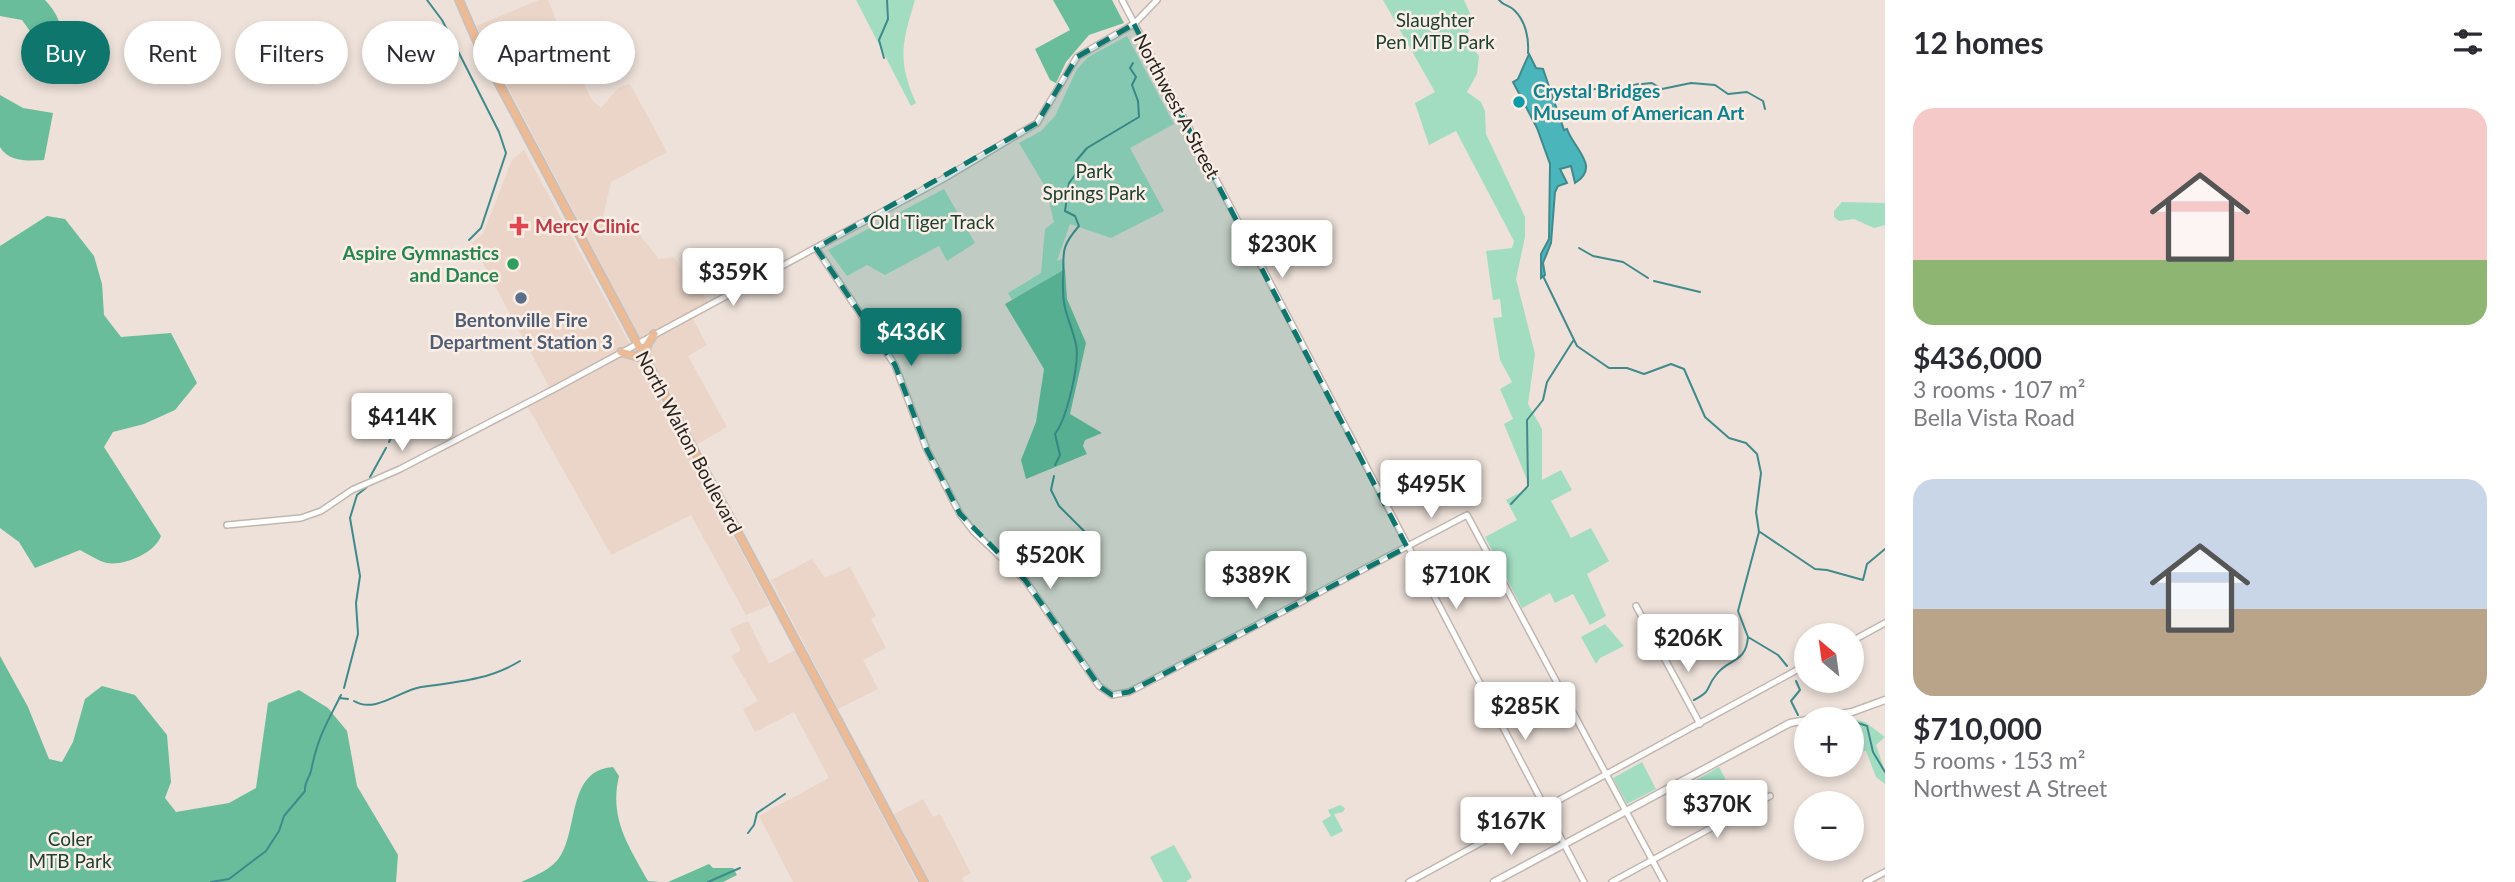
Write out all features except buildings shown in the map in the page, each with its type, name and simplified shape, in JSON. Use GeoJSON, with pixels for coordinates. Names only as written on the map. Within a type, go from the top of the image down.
{"type":"FeatureCollection","features":[{"type":"Feature","properties":{"kind":"main road","name":"North Walton Boulevard"},"geometry":{"type":"LineString","coordinates":[[459,0],[478,46],[924,882]]}},
{"type":"Feature","properties":{"kind":"main road"},"geometry":{"type":"LineString","coordinates":[[621,352],[645,359],[648,342],[654,334]]}},
{"type":"Feature","properties":{"kind":"main road"},"geometry":{"type":"LineString","coordinates":[[1494,882],[1790,723],[1852,712],[1885,700]]}},
{"type":"Feature","properties":{"kind":"street","name":"Northwest A Street"},"geometry":{"type":"LineString","coordinates":[[1122,0],[1584,882]]}},
{"type":"Feature","properties":{"kind":"street"},"geometry":{"type":"LineString","coordinates":[[227,525],[312,515],[360,486],[400,469],[943,179],[1037,123],[1077,57],[1134,24],[1157,0]]}},
{"type":"Feature","properties":{"kind":"street"},"geometry":{"type":"LineString","coordinates":[[816,248],[895,365],[927,450],[960,514],[1026,580],[1099,685],[1112,695],[1129,692],[1467,515],[1664,882]]}},
{"type":"Feature","properties":{"kind":"street"},"geometry":{"type":"LineString","coordinates":[[1636,606],[1700,724]]}},
{"type":"Feature","properties":{"kind":"street"},"geometry":{"type":"LineString","coordinates":[[1864,634],[1885,623]]}},
{"type":"Feature","properties":{"kind":"street"},"geometry":{"type":"LineString","coordinates":[[1409,882],[1608,776],[1794,672]]}},
{"type":"Feature","properties":{"kind":"street"},"geometry":{"type":"LineString","coordinates":[[1612,882],[1770,796]]}},
{"type":"Feature","properties":{"kind":"street"},"geometry":{"type":"LineString","coordinates":[[1866,882],[1885,872]]}},
{"type":"Feature","properties":{"kind":"highlighted area"},"geometry":{"type":"Polygon","coordinates":[[[1134,24],[1407,547],[1129,692],[1112,695],[1099,686],[1025,580],[960,514],[927,450],[895,365],[816,248],[1037,123],[1077,57],[1134,24]]]}},
{"type":"Feature","properties":{"kind":"shaded area"},"geometry":{"type":"Polygon","coordinates":[[[539,0],[548,0],[557,21],[488,21],[539,0]]]}},
{"type":"Feature","properties":{"kind":"shaded area"},"geometry":{"type":"Polygon","coordinates":[[[506,84],[584,84],[592,100],[601,108],[618,88],[630,84],[667,152],[611,182],[603,217],[635,229],[659,259],[674,257],[689,280],[695,276],[711,308],[693,319],[707,345],[688,356],[727,427],[696,445],[506,84]]]}},
{"type":"Feature","properties":{"kind":"shaded area"},"geometry":{"type":"Polygon","coordinates":[[[524,150],[770,605],[746,615],[691,515],[611,555],[528,407],[553,394],[472,243],[483,234],[512,160],[524,150]]]}},
{"type":"Feature","properties":{"kind":"shaded area"},"geometry":{"type":"Polygon","coordinates":[[[812,559],[825,578],[850,567],[876,616],[871,619],[886,648],[863,660],[878,689],[838,709],[771,580],[812,559]]]}},
{"type":"Feature","properties":{"kind":"shaded area"},"geometry":{"type":"Polygon","coordinates":[[[748,621],[769,664],[795,650],[917,882],[793,882],[759,816],[829,778],[794,712],[755,732],[743,709],[758,701],[731,656],[741,650],[730,629],[748,621]]]}},
{"type":"Feature","properties":{"kind":"shaded area"},"geometry":{"type":"Polygon","coordinates":[[[923,799],[933,817],[940,814],[971,873],[962,878],[964,882],[930,882],[894,814],[923,799]]]}},
{"type":"Feature","properties":{"kind":"green space"},"geometry":{"type":"Polygon","coordinates":[[[0,0],[45,0],[59,21],[23,21],[0,16],[0,0]]]}},
{"type":"Feature","properties":{"kind":"green space"},"geometry":{"type":"Polygon","coordinates":[[[856,0],[915,0],[903,52],[906,75],[916,103],[911,106],[856,0]]]}},
{"type":"Feature","properties":{"kind":"green space"},"geometry":{"type":"Polygon","coordinates":[[[1053,0],[1112,0],[1124,23],[1089,35],[1066,62],[1056,83],[1050,80],[1035,49],[1070,30],[1053,0]]]}},
{"type":"Feature","properties":{"kind":"green space","name":"Slaughter Pen MTB Park"},"geometry":{"type":"Polygon","coordinates":[[[1383,0],[1464,0],[1474,22],[1465,39],[1479,56],[1477,74],[1467,92],[1481,102],[1485,111],[1486,134],[1525,217],[1525,237],[1516,279],[1535,354],[1528,404],[1542,429],[1542,480],[1561,470],[1572,490],[1551,501],[1571,538],[1591,528],[1609,561],[1587,574],[1606,616],[1590,625],[1573,594],[1555,603],[1550,593],[1522,608],[1485,537],[1517,520],[1506,500],[1530,487],[1504,424],[1513,419],[1500,389],[1512,382],[1500,360],[1493,318],[1502,317],[1500,299],[1493,300],[1486,251],[1512,248],[1514,241],[1456,131],[1429,145],[1415,103],[1435,92],[1383,0]]]}},
{"type":"Feature","properties":{"kind":"green space","name":"Park Springs Park"},"geometry":{"type":"Polygon","coordinates":[[[1127,36],[1174,124],[1130,148],[1164,211],[1111,238],[1070,224],[1057,261],[1064,258],[1065,269],[1012,300],[1008,293],[1041,273],[1045,229],[1054,222],[1046,188],[1019,143],[1041,131],[1055,116],[1077,69],[1088,57],[1127,36]]]}},
{"type":"Feature","properties":{"kind":"green space"},"geometry":{"type":"Polygon","coordinates":[[[0,95],[23,108],[53,113],[44,160],[13,158],[0,147],[0,95]]]}},
{"type":"Feature","properties":{"kind":"green space","name":"Old Tiger Track"},"geometry":{"type":"Polygon","coordinates":[[[944,189],[975,243],[947,261],[939,246],[885,275],[867,265],[847,276],[828,250],[944,189]]]}},
{"type":"Feature","properties":{"kind":"green space"},"geometry":{"type":"Polygon","coordinates":[[[1842,202],[1885,203],[1885,225],[1874,228],[1854,219],[1839,221],[1834,217],[1834,211],[1842,202]]]}},
{"type":"Feature","properties":{"kind":"green space"},"geometry":{"type":"Polygon","coordinates":[[[47,216],[65,219],[94,256],[102,284],[104,315],[121,337],[171,333],[197,383],[175,410],[144,424],[113,432],[104,447],[161,536],[146,553],[122,562],[104,562],[80,550],[35,568],[19,542],[0,528],[0,246],[47,216]]]}},
{"type":"Feature","properties":{"kind":"green space"},"geometry":{"type":"Polygon","coordinates":[[[1065,269],[1067,299],[1086,343],[1070,414],[1102,433],[1085,440],[1083,446],[1087,454],[1026,479],[1021,460],[1036,422],[1044,369],[1005,304],[1065,269]]]}},
{"type":"Feature","properties":{"kind":"green space"},"geometry":{"type":"Polygon","coordinates":[[[1605,624],[1624,646],[1600,658],[1596,664],[1581,637],[1605,624]]]}},
{"type":"Feature","properties":{"kind":"green space","name":"Coler MTB Park"},"geometry":{"type":"Polygon","coordinates":[[[0,656],[28,707],[49,759],[62,762],[73,742],[85,699],[102,686],[135,695],[167,735],[171,782],[165,798],[176,812],[229,803],[256,788],[268,703],[299,690],[328,708],[347,731],[357,786],[398,855],[396,882],[0,882],[0,656]]]}},
{"type":"Feature","properties":{"kind":"green space"},"geometry":{"type":"Polygon","coordinates":[[[1864,722],[1885,737],[1876,745],[1885,771],[1885,784],[1876,777],[1866,751],[1864,722]]]}},
{"type":"Feature","properties":{"kind":"green space"},"geometry":{"type":"Polygon","coordinates":[[[1642,762],[1656,789],[1627,804],[1613,778],[1642,762]]]}},
{"type":"Feature","properties":{"kind":"green space"},"geometry":{"type":"Polygon","coordinates":[[[613,767],[619,776],[616,805],[622,831],[648,881],[660,882],[521,882],[543,872],[561,855],[581,789],[588,778],[599,770],[613,767]]]}},
{"type":"Feature","properties":{"kind":"green space"},"geometry":{"type":"Polygon","coordinates":[[[1719,767],[1741,809],[1716,823],[1693,782],[1719,767]]]}},
{"type":"Feature","properties":{"kind":"green space"},"geometry":{"type":"Polygon","coordinates":[[[1340,805],[1345,808],[1343,812],[1334,814],[1343,831],[1331,837],[1322,821],[1331,816],[1328,810],[1340,805]]]}},
{"type":"Feature","properties":{"kind":"green space"},"geometry":{"type":"Polygon","coordinates":[[[1174,845],[1192,877],[1186,882],[1163,882],[1150,857],[1174,845]]]}},
{"type":"Feature","properties":{"kind":"green space"},"geometry":{"type":"Polygon","coordinates":[[[709,864],[713,868],[733,868],[737,875],[723,882],[668,882],[709,864]]]}},
{"type":"Feature","properties":{"kind":"water"},"geometry":{"type":"Polygon","coordinates":[[[1529,54],[1536,68],[1543,69],[1564,130],[1567,129],[1586,164],[1586,171],[1575,183],[1571,166],[1560,169],[1567,183],[1558,186],[1555,192],[1551,243],[1543,263],[1545,275],[1541,278],[1541,254],[1549,239],[1550,164],[1537,128],[1513,82],[1518,79],[1529,54]]]}},
{"type":"Feature","properties":{"kind":"waterway"},"geometry":{"type":"LineString","coordinates":[[427,0],[442,20],[499,132],[506,153],[481,228],[469,240]]}},
{"type":"Feature","properties":{"kind":"waterway"},"geometry":{"type":"LineString","coordinates":[[884,58],[879,40],[888,19],[887,0]]}},
{"type":"Feature","properties":{"kind":"waterway"},"geometry":{"type":"LineString","coordinates":[[1499,0],[1514,10],[1521,19],[1527,36],[1528,53]]}},
{"type":"Feature","properties":{"kind":"waterway"},"geometry":{"type":"LineString","coordinates":[[1055,465],[1060,455],[1055,434],[1068,404],[1077,353],[1063,291],[1065,247],[1079,226],[1075,216],[1065,211],[1069,183],[1078,171],[1076,161],[1087,148],[1139,117],[1138,101],[1132,85],[1136,77],[1130,68],[1133,63]]}},
{"type":"Feature","properties":{"kind":"waterway"},"geometry":{"type":"LineString","coordinates":[[1642,84],[1652,83],[1662,89],[1691,83],[1715,85],[1728,94],[1747,92],[1763,101],[1765,109]]}},
{"type":"Feature","properties":{"kind":"waterway"},"geometry":{"type":"LineString","coordinates":[[1575,94],[1595,89],[1622,89],[1638,84]]}},
{"type":"Feature","properties":{"kind":"waterway"},"geometry":{"type":"LineString","coordinates":[[1579,248],[1593,256],[1623,262],[1648,278]]}},
{"type":"Feature","properties":{"kind":"waterway"},"geometry":{"type":"LineString","coordinates":[[1543,276],[1577,346],[1609,368],[1627,368],[1644,374],[1671,364],[1684,369],[1705,417],[1729,438],[1746,443],[1757,454],[1761,473],[1756,512],[1759,532],[1738,611],[1748,637],[1778,655],[1787,666]]}},
{"type":"Feature","properties":{"kind":"waterway"},"geometry":{"type":"LineString","coordinates":[[1654,281],[1700,292]]}},
{"type":"Feature","properties":{"kind":"waterway"},"geometry":{"type":"LineString","coordinates":[[1511,504],[1528,486],[1527,420],[1543,400],[1547,382],[1573,341]]}},
{"type":"Feature","properties":{"kind":"waterway"},"geometry":{"type":"LineString","coordinates":[[389,442],[392,436]]}},
{"type":"Feature","properties":{"kind":"waterway"},"geometry":{"type":"LineString","coordinates":[[370,477],[386,448]]}},
{"type":"Feature","properties":{"kind":"waterway"},"geometry":{"type":"LineString","coordinates":[[1054,476],[1051,490],[1059,506],[1086,533]]}},
{"type":"Feature","properties":{"kind":"waterway"},"geometry":{"type":"LineString","coordinates":[[344,688],[358,634],[356,603],[360,576],[350,518],[357,495],[367,487]]}},
{"type":"Feature","properties":{"kind":"waterway"},"geometry":{"type":"LineString","coordinates":[[1760,532],[1815,569],[1863,580],[1867,564],[1885,549]]}},
{"type":"Feature","properties":{"kind":"waterway"},"geometry":{"type":"LineString","coordinates":[[1694,700],[1707,691],[1721,670],[1744,652],[1748,637]]}},
{"type":"Feature","properties":{"kind":"waterway"},"geometry":{"type":"LineString","coordinates":[[354,701],[371,705],[413,689],[485,676],[520,661]]}},
{"type":"Feature","properties":{"kind":"waterway"},"geometry":{"type":"LineString","coordinates":[[1794,707],[1791,701],[1798,693]]}},
{"type":"Feature","properties":{"kind":"waterway"},"geometry":{"type":"LineString","coordinates":[[211,882],[229,879],[266,851],[279,831],[284,816],[305,791],[320,739],[341,695]]}},
{"type":"Feature","properties":{"kind":"waterway"},"geometry":{"type":"LineString","coordinates":[[339,698],[348,699]]}},
{"type":"Feature","properties":{"kind":"waterway"},"geometry":{"type":"LineString","coordinates":[[1864,725],[1867,726],[1873,752],[1885,772]]}},
{"type":"Feature","properties":{"kind":"waterway"},"geometry":{"type":"LineString","coordinates":[[748,833],[754,825],[757,813],[785,794]]}},
{"type":"Feature","properties":{"kind":"waterway"},"geometry":{"type":"LineString","coordinates":[[708,882],[740,868]]}},
{"type":"Feature","properties":{"kind":"place","name":"Crystal Bridges Museum of American Art"},"geometry":{"type":"Point","coordinates":[1519,102]}},
{"type":"Feature","properties":{"kind":"place","name":"Mercy Clinic"},"geometry":{"type":"Point","coordinates":[519,226]}},
{"type":"Feature","properties":{"kind":"place","name":"Aspire Gymnastics and Dance"},"geometry":{"type":"Point","coordinates":[513,264]}},
{"type":"Feature","properties":{"kind":"place","name":"Bentonville Fire Department Station 3"},"geometry":{"type":"Point","coordinates":[521,298]}}]}
